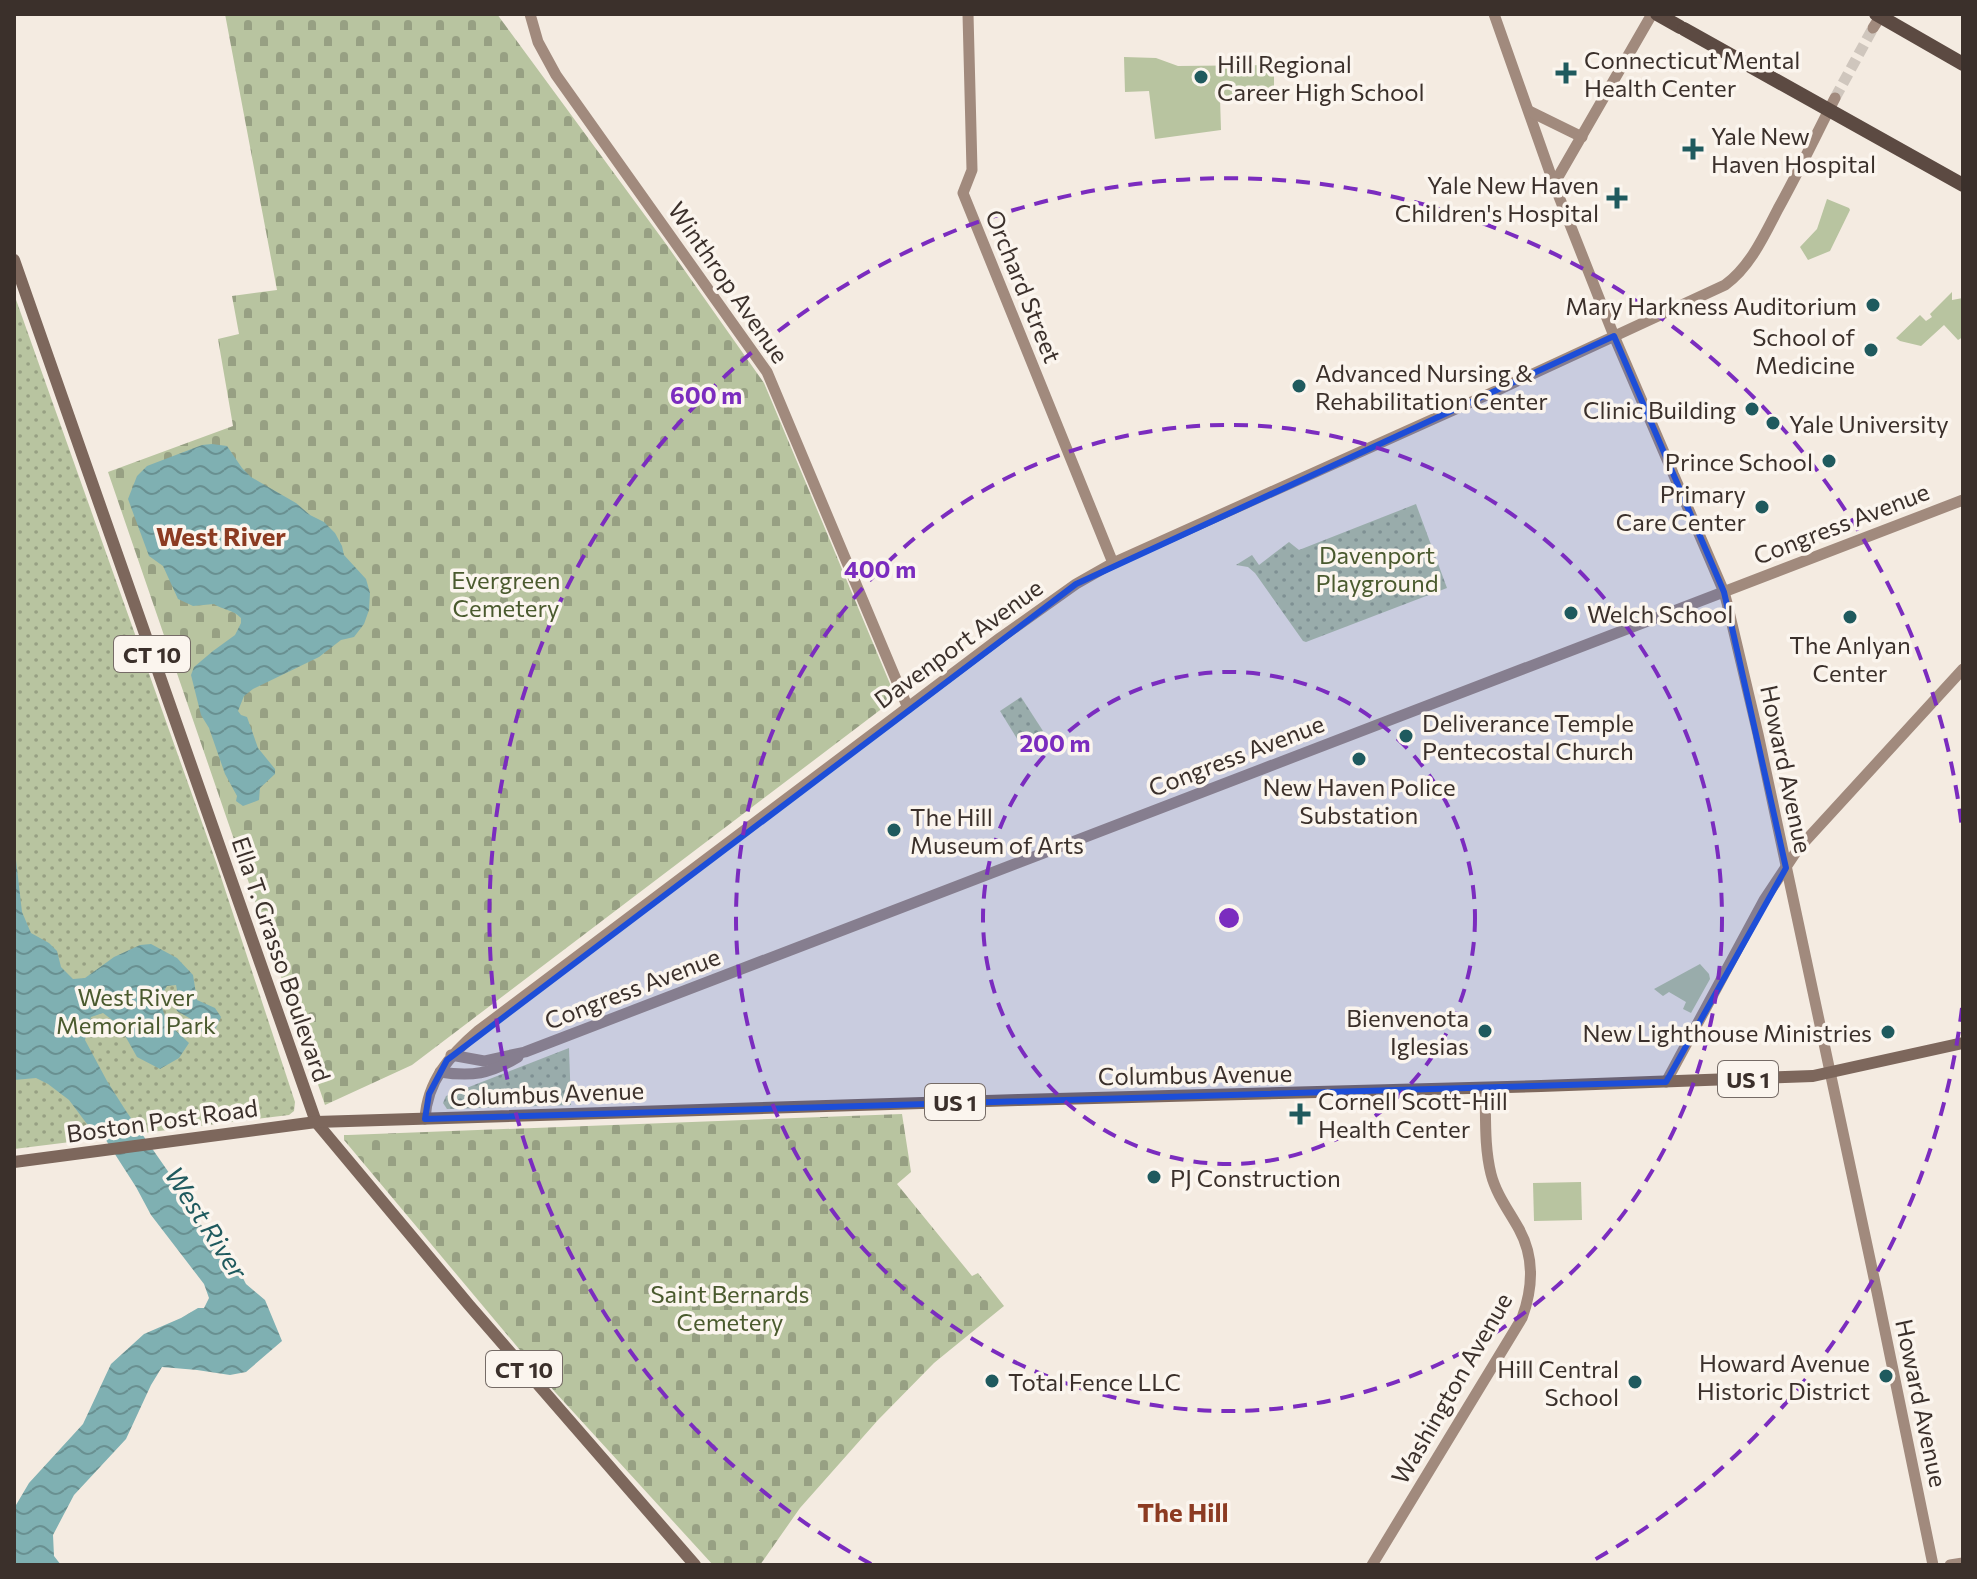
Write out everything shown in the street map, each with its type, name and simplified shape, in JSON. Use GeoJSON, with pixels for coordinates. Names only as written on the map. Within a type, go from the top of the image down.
{"type":"FeatureCollection","features":[{"type":"Feature","properties":{"kind":"highway"},"geometry":{"type":"LineString","coordinates":[[1654,14],[1832,103],[1963,185]]}},
{"type":"Feature","properties":{"kind":"highway"},"geometry":{"type":"LineString","coordinates":[[1878,18],[1963,64]]}},
{"type":"Feature","properties":{"kind":"main road","name":"Winthrop Avenue"},"geometry":{"type":"LineString","coordinates":[[530,14],[538,42],[556,75],[767,372],[908,708]]}},
{"type":"Feature","properties":{"kind":"main road","name":"Orchard Street"},"geometry":{"type":"LineString","coordinates":[[968,14],[972,170],[963,193],[1113,563]]}},
{"type":"Feature","properties":{"kind":"main road","name":"Howard Avenue"},"geometry":{"type":"LineString","coordinates":[[1494,14],[1554,184],[1614,336],[1724,592],[1786,868],[1933,1565]]}},
{"type":"Feature","properties":{"kind":"main road"},"geometry":{"type":"LineString","coordinates":[[1554,184],[1654,14]]}},
{"type":"Feature","properties":{"kind":"main road","name":"Davenport Avenue"},"geometry":{"type":"LineString","coordinates":[[425,1119],[426,1101],[440,1072],[451,1055],[478,1031],[1076,584],[1113,563],[1725,285],[1748,261],[1764,234],[1832,103]]}},
{"type":"Feature","properties":{"kind":"main road"},"geometry":{"type":"LineString","coordinates":[[1529,111],[1582,137]]}},
{"type":"Feature","properties":{"kind":"main road","name":"Ella T. Grasso Boulevard"},"geometry":{"type":"LineString","coordinates":[[14,260],[316,1122],[469,1305],[695,1565]]}},
{"type":"Feature","properties":{"kind":"main road","name":"Congress Avenue"},"geometry":{"type":"LineString","coordinates":[[451,1055],[484,1061],[525,1052],[1963,500]]}},
{"type":"Feature","properties":{"kind":"main road"},"geometry":{"type":"LineString","coordinates":[[1666,1082],[1764,900],[1798,849],[1963,669]]}},
{"type":"Feature","properties":{"kind":"main road","name":"Columbus Avenue"},"geometry":{"type":"LineString","coordinates":[[425,1119],[1813,1076],[1963,1043]]}},
{"type":"Feature","properties":{"kind":"main road","name":"Congress Avenue"},"geometry":{"type":"LineString","coordinates":[[440,1072],[464,1076],[483,1073],[505,1065],[525,1052]]}},
{"type":"Feature","properties":{"kind":"main road","name":"Washington Avenue"},"geometry":{"type":"LineString","coordinates":[[1372,1565],[1522,1318],[1529,1299],[1531,1268],[1526,1245],[1491,1174],[1485,1088]]}},
{"type":"Feature","properties":{"kind":"main road","name":"US 1"},"geometry":{"type":"LineString","coordinates":[[316,1122],[425,1119]]}},
{"type":"Feature","properties":{"kind":"main road","name":"Boston Post Road"},"geometry":{"type":"LineString","coordinates":[[14,1162],[316,1122]]}},
{"type":"Feature","properties":{"kind":"main road"},"geometry":{"type":"LineString","coordinates":[[1950,1565],[1963,1563]]}},
{"type":"Feature","properties":{"kind":"highlighted area"},"geometry":{"type":"Polygon","coordinates":[[[1614,336],[1724,592],[1786,868],[1666,1082],[425,1119],[429,1094],[447,1060],[1076,584],[1614,336]]]}},
{"type":"Feature","properties":{"kind":"green space","name":"Evergreen Cemetery"},"geometry":{"type":"Polygon","coordinates":[[[225,14],[497,14],[764,383],[896,698],[412,1065],[325,1105],[108,472],[233,426],[218,339],[239,334],[232,296],[277,290],[225,14]]]}},
{"type":"Feature","properties":{"kind":"green space"},"geometry":{"type":"Polygon","coordinates":[[[1124,57],[1156,58],[1178,66],[1274,65],[1274,93],[1220,98],[1221,130],[1155,139],[1149,91],[1125,92],[1124,57]]]}},
{"type":"Feature","properties":{"kind":"green space"},"geometry":{"type":"Polygon","coordinates":[[[1827,199],[1850,210],[1830,251],[1808,260],[1800,247],[1817,229],[1827,199]]]}},
{"type":"Feature","properties":{"kind":"green space"},"geometry":{"type":"Polygon","coordinates":[[[1952,292],[1952,300],[1963,298],[1963,337],[1958,340],[1944,325],[1921,346],[1896,338],[1920,315],[1926,321],[1932,317],[1930,314],[1952,292]]]}},
{"type":"Feature","properties":{"kind":"green space","name":"West River Memorial Park"},"geometry":{"type":"Polygon","coordinates":[[[14,294],[216,862],[295,1102],[294,1111],[289,1115],[14,1149],[14,294]]]}},
{"type":"Feature","properties":{"kind":"green space","name":"Davenport Playground"},"geometry":{"type":"Polygon","coordinates":[[[1416,504],[1447,588],[1306,642],[1255,573],[1248,567],[1236,565],[1252,555],[1259,565],[1289,542],[1299,550],[1416,504]]]}},
{"type":"Feature","properties":{"kind":"green space"},"geometry":{"type":"Polygon","coordinates":[[[1021,697],[1043,731],[1021,745],[1000,711],[1021,697]]]}},
{"type":"Feature","properties":{"kind":"green space"},"geometry":{"type":"Polygon","coordinates":[[[1700,964],[1710,979],[1691,1013],[1683,1009],[1686,1002],[1669,992],[1663,996],[1654,989],[1700,964]]]}},
{"type":"Feature","properties":{"kind":"green space"},"geometry":{"type":"Polygon","coordinates":[[[569,1048],[571,1105],[447,1109],[443,1103],[446,1096],[569,1048]]]}},
{"type":"Feature","properties":{"kind":"green space","name":"Saint Bernards Cemetery"},"geometry":{"type":"Polygon","coordinates":[[[902,1114],[911,1172],[897,1184],[972,1276],[978,1273],[1004,1306],[934,1363],[878,1420],[800,1508],[760,1565],[713,1565],[555,1392],[344,1140],[344,1135],[902,1114]]]}},
{"type":"Feature","properties":{"kind":"green space"},"geometry":{"type":"Polygon","coordinates":[[[1581,1182],[1582,1220],[1534,1221],[1533,1183],[1581,1182]]]}},
{"type":"Feature","properties":{"kind":"water"},"geometry":{"type":"Polygon","coordinates":[[[212,444],[227,446],[251,477],[324,522],[335,533],[344,555],[366,579],[370,593],[364,624],[354,637],[341,640],[319,657],[244,696],[238,711],[247,717],[258,748],[275,769],[275,774],[260,788],[259,800],[243,806],[236,801],[237,796],[201,715],[191,675],[194,667],[235,635],[241,618],[214,604],[193,606],[178,599],[163,566],[149,556],[128,499],[137,476],[147,466],[212,444]]]}},
{"type":"Feature","properties":{"kind":"water"},"geometry":{"type":"Polygon","coordinates":[[[14,857],[22,912],[31,933],[57,951],[61,967],[73,979],[85,978],[114,957],[140,945],[151,944],[177,958],[193,975],[197,1000],[215,1008],[221,1017],[215,1030],[199,1032],[191,1019],[177,1011],[174,1001],[176,985],[167,986],[159,999],[167,1022],[189,1043],[179,1058],[160,1069],[137,1057],[119,1025],[103,1013],[91,1017],[85,1040],[126,1111],[174,1180],[181,1200],[211,1237],[229,1251],[246,1284],[265,1300],[282,1341],[246,1372],[230,1375],[162,1367],[126,1439],[74,1495],[53,1535],[54,1556],[61,1565],[14,1565],[16,1505],[29,1483],[83,1424],[111,1364],[144,1334],[204,1308],[209,1298],[204,1284],[151,1215],[102,1134],[87,1124],[69,1100],[48,1084],[36,1078],[14,1080],[14,857]]]}},
{"type":"Feature","properties":{"kind":"tunnel"},"geometry":{"type":"LineString","coordinates":[[1835,98],[1873,28]]}},
{"type":"Feature","properties":{"kind":"place","name":"Connecticut Mental Health Center"},"geometry":{"type":"Point","coordinates":[1566,73]}},
{"type":"Feature","properties":{"kind":"place","name":"Hill Regional Career High School"},"geometry":{"type":"Point","coordinates":[1201,77]}},
{"type":"Feature","properties":{"kind":"place","name":"Yale New Haven Hospital"},"geometry":{"type":"Point","coordinates":[1693,149]}},
{"type":"Feature","properties":{"kind":"place","name":"Yale New Haven Children's Hospital"},"geometry":{"type":"Point","coordinates":[1617,198]}},
{"type":"Feature","properties":{"kind":"place","name":"Mary Harkness Auditorium"},"geometry":{"type":"Point","coordinates":[1873,305]}},
{"type":"Feature","properties":{"kind":"place","name":"School of Medicine"},"geometry":{"type":"Point","coordinates":[1871,350]}},
{"type":"Feature","properties":{"kind":"place","name":"Advanced Nursing & Rehabilitation Center"},"geometry":{"type":"Point","coordinates":[1299,386]}},
{"type":"Feature","properties":{"kind":"place","name":"Clinic Building"},"geometry":{"type":"Point","coordinates":[1752,409]}},
{"type":"Feature","properties":{"kind":"place","name":"Yale University"},"geometry":{"type":"Point","coordinates":[1773,423]}},
{"type":"Feature","properties":{"kind":"place","name":"Prince School"},"geometry":{"type":"Point","coordinates":[1829,461]}},
{"type":"Feature","properties":{"kind":"place","name":"Primary Care Center"},"geometry":{"type":"Point","coordinates":[1762,507]}},
{"type":"Feature","properties":{"kind":"place","name":"Welch School"},"geometry":{"type":"Point","coordinates":[1571,613]}},
{"type":"Feature","properties":{"kind":"place","name":"The Anlyan Center"},"geometry":{"type":"Point","coordinates":[1850,617]}},
{"type":"Feature","properties":{"kind":"place","name":"Deliverance Temple Pentecostal Church"},"geometry":{"type":"Point","coordinates":[1406,736]}},
{"type":"Feature","properties":{"kind":"place","name":"New Haven Police Substation"},"geometry":{"type":"Point","coordinates":[1359,759]}},
{"type":"Feature","properties":{"kind":"place","name":"The Hill Museum of Arts"},"geometry":{"type":"Point","coordinates":[894,830]}},
{"type":"Feature","properties":{"kind":"place","name":"Bienvenota Iglesias"},"geometry":{"type":"Point","coordinates":[1485,1031]}},
{"type":"Feature","properties":{"kind":"place","name":"New Lighthouse Ministries"},"geometry":{"type":"Point","coordinates":[1888,1032]}},
{"type":"Feature","properties":{"kind":"place","name":"Cornell Scott-Hill Health Center"},"geometry":{"type":"Point","coordinates":[1300,1114]}},
{"type":"Feature","properties":{"kind":"place","name":"PJ Construction"},"geometry":{"type":"Point","coordinates":[1154,1177]}},
{"type":"Feature","properties":{"kind":"place","name":"Howard Avenue Historic District"},"geometry":{"type":"Point","coordinates":[1886,1376]}},
{"type":"Feature","properties":{"kind":"place","name":"Total Fence LLC"},"geometry":{"type":"Point","coordinates":[992,1381]}},
{"type":"Feature","properties":{"kind":"place","name":"Hill Central School"},"geometry":{"type":"Point","coordinates":[1635,1382]}},
{"type":"Feature","properties":{"kind":"district","name":"West River"},"geometry":{"type":"Point","coordinates":[221,535]}},
{"type":"Feature","properties":{"kind":"district","name":"The Hill"},"geometry":{"type":"Point","coordinates":[1183,1511]}}]}
